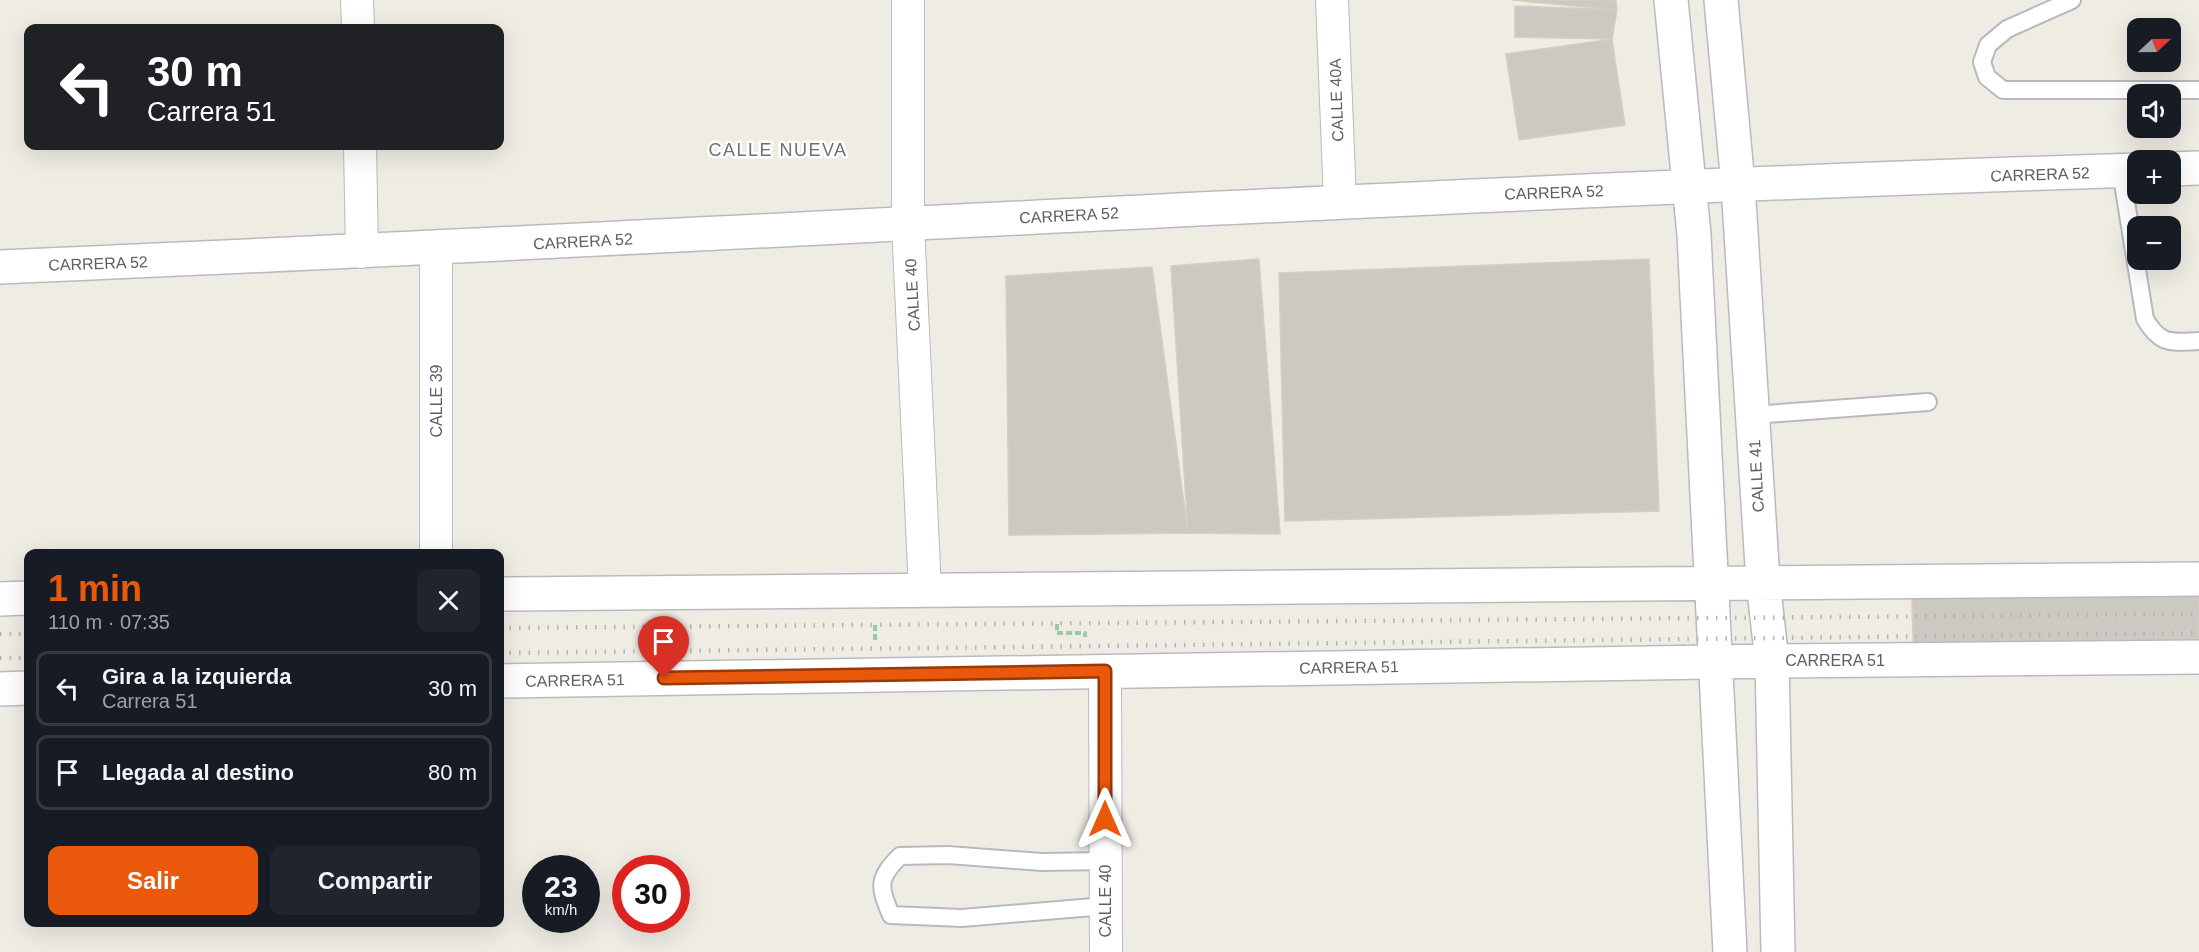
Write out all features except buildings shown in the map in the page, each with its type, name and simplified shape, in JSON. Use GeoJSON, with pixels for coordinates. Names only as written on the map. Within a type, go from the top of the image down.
{"type":"FeatureCollection","features":[{"type":"Feature","properties":{"kind":"street"},"geometry":{"type":"LineString","coordinates":[[357,0],[358,24]]}},
{"type":"Feature","properties":{"kind":"street","name":"CALLE 40"},"geometry":{"type":"LineString","coordinates":[[908,0],[908,224],[925,590]]}},
{"type":"Feature","properties":{"kind":"street","name":"CALLE 40A"},"geometry":{"type":"LineString","coordinates":[[1332,0],[1340,201]]}},
{"type":"Feature","properties":{"kind":"street"},"geometry":{"type":"LineString","coordinates":[[1671,0],[1694,236],[1730,952]]}},
{"type":"Feature","properties":{"kind":"street","name":"CALLE 41"},"geometry":{"type":"LineString","coordinates":[[1721,0],[1738,185],[1762,582],[1772,661],[1778,952]]}},
{"type":"Feature","properties":{"kind":"street"},"geometry":{"type":"LineString","coordinates":[[360,150],[362,252]]}},
{"type":"Feature","properties":{"kind":"street"},"geometry":{"type":"LineString","coordinates":[[2181,169],[2199,168]]}},
{"type":"Feature","properties":{"kind":"street","name":"CARRERA 52"},"geometry":{"type":"LineString","coordinates":[[0,267],[362,252],[1340,201],[2127,171]]}},
{"type":"Feature","properties":{"kind":"street","name":"CALLE 39"},"geometry":{"type":"LineString","coordinates":[[436,248],[436,549]]}},
{"type":"Feature","properties":{"kind":"street"},"geometry":{"type":"LineString","coordinates":[[504,594],[2199,579]]}},
{"type":"Feature","properties":{"kind":"street"},"geometry":{"type":"LineString","coordinates":[[0,599],[24,598]]}},
{"type":"Feature","properties":{"kind":"street","name":"CARRERA 51"},"geometry":{"type":"LineString","coordinates":[[504,681],[1772,661],[2199,657]]}},
{"type":"Feature","properties":{"kind":"street","name":"CALLE 40"},"geometry":{"type":"LineString","coordinates":[[1105,671],[1106,952]]}},
{"type":"Feature","properties":{"kind":"street"},"geometry":{"type":"LineString","coordinates":[[0,689],[24,688]]}},
{"type":"Feature","properties":{"kind":"lane"},"geometry":{"type":"LineString","coordinates":[[2072,0],[2007,29],[1988,45],[1982,62],[1987,77],[2003,90],[2199,90]]}},
{"type":"Feature","properties":{"kind":"lane"},"geometry":{"type":"LineString","coordinates":[[2133,204],[2145,320],[2155,335],[2168,342],[2199,341]]}},
{"type":"Feature","properties":{"kind":"lane"},"geometry":{"type":"LineString","coordinates":[[1753,415],[1928,402]]}},
{"type":"Feature","properties":{"kind":"lane"},"geometry":{"type":"LineString","coordinates":[[1105,861],[1042,862],[948,855],[900,856],[885,871],[881,890],[891,915],[962,918],[1106,906]]}},
{"type":"Feature","properties":{"kind":"railway"},"geometry":{"type":"LineString","coordinates":[[504,628],[2199,614]]}},
{"type":"Feature","properties":{"kind":"railway"},"geometry":{"type":"LineString","coordinates":[[504,653],[2199,633]]}},
{"type":"Feature","properties":{"kind":"railway"},"geometry":{"type":"LineString","coordinates":[[0,634],[24,634]]}},
{"type":"Feature","properties":{"kind":"railway"},"geometry":{"type":"LineString","coordinates":[[0,658],[24,658]]}},
{"type":"Feature","properties":{"kind":"district","name":"CALLE NUEVA"},"geometry":{"type":"Point","coordinates":[778,150]}},
{"type":"Feature","properties":{"kind":"route"},"geometry":{"type":"LineString","coordinates":[[664,678],[1105,671],[1105,819]]}}]}
